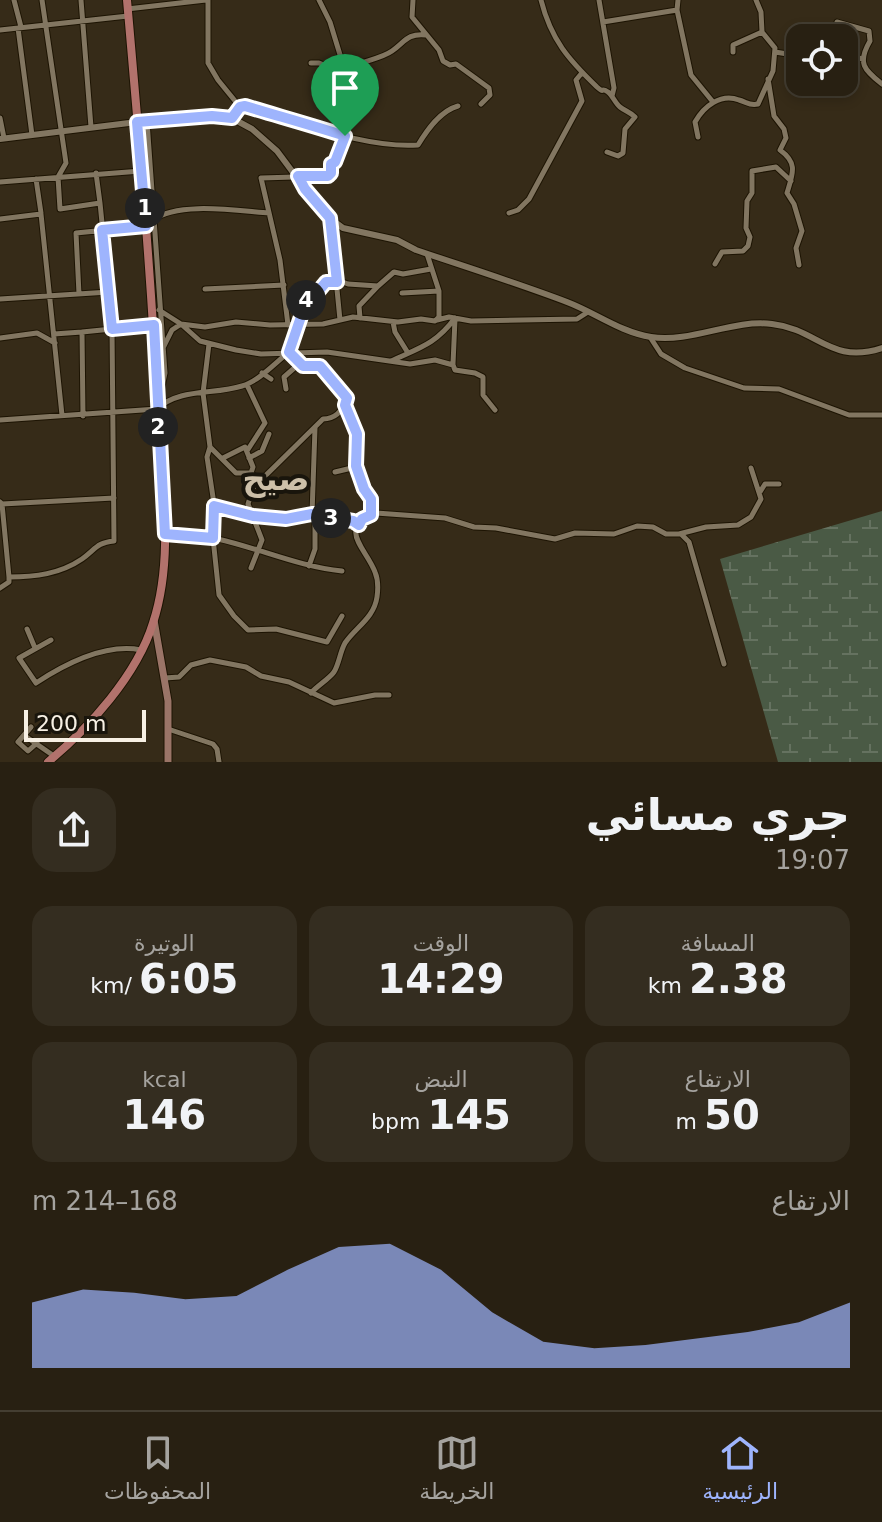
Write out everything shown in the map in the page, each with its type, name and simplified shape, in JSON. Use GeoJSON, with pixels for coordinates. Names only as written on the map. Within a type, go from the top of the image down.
{"type":"FeatureCollection","features":[{"type":"Feature","properties":{"kind":"main road"},"geometry":{"type":"LineString","coordinates":[[51,759],[87,727],[142,650],[154,620],[163,581],[165,534],[150,223],[142,171],[142,121],[127,8]]}},
{"type":"Feature","properties":{"kind":"main road"},"geometry":{"type":"LineString","coordinates":[[154,620],[165,678],[168,762]]}},
{"type":"Feature","properties":{"kind":"street"},"geometry":{"type":"LineString","coordinates":[[14,0],[32,135]]}},
{"type":"Feature","properties":{"kind":"street"},"geometry":{"type":"LineString","coordinates":[[42,0],[66,163],[58,177],[60,209],[100,203]]}},
{"type":"Feature","properties":{"kind":"street"},"geometry":{"type":"LineString","coordinates":[[81,0],[91,127]]}},
{"type":"Feature","properties":{"kind":"street"},"geometry":{"type":"LineString","coordinates":[[0,30],[83,20],[127,8],[207,0],[208,63],[240,107],[268,111],[285,120],[345,136],[418,145],[435,122],[458,106]]}},
{"type":"Feature","properties":{"kind":"street"},"geometry":{"type":"LineString","coordinates":[[319,0],[348,68],[391,52],[406,37],[426,35]]}},
{"type":"Feature","properties":{"kind":"street"},"geometry":{"type":"LineString","coordinates":[[413,0],[412,17],[439,50],[445,64],[456,64],[489,88],[490,95],[481,104]]}},
{"type":"Feature","properties":{"kind":"street"},"geometry":{"type":"LineString","coordinates":[[541,0],[554,36],[581,74],[635,117],[625,129],[623,153],[618,156],[607,152]]}},
{"type":"Feature","properties":{"kind":"street"},"geometry":{"type":"LineString","coordinates":[[599,0],[614,88],[612,96]]}},
{"type":"Feature","properties":{"kind":"street"},"geometry":{"type":"LineString","coordinates":[[678,0],[677,10],[691,75],[713,102]]}},
{"type":"Feature","properties":{"kind":"street"},"geometry":{"type":"LineString","coordinates":[[698,137],[695,122],[713,102],[733,98],[756,105],[773,71],[774,45],[762,32],[761,12],[756,0]]}},
{"type":"Feature","properties":{"kind":"street"},"geometry":{"type":"LineString","coordinates":[[603,22],[677,10]]}},
{"type":"Feature","properties":{"kind":"street"},"geometry":{"type":"LineString","coordinates":[[837,22],[869,31],[870,41],[863,59],[867,73],[882,84]]}},
{"type":"Feature","properties":{"kind":"street"},"geometry":{"type":"LineString","coordinates":[[733,52],[733,45],[762,32]]}},
{"type":"Feature","properties":{"kind":"street"},"geometry":{"type":"LineString","coordinates":[[775,52],[786,54]]}},
{"type":"Feature","properties":{"kind":"street"},"geometry":{"type":"LineString","coordinates":[[858,58],[863,59]]}},
{"type":"Feature","properties":{"kind":"street"},"geometry":{"type":"LineString","coordinates":[[311,63],[331,68],[343,62]]}},
{"type":"Feature","properties":{"kind":"street"},"geometry":{"type":"LineString","coordinates":[[359,62],[364,77],[361,102]]}},
{"type":"Feature","properties":{"kind":"street"},"geometry":{"type":"LineString","coordinates":[[509,213],[518,210],[529,199],[551,155],[565,136],[582,101],[576,80],[581,74]]}},
{"type":"Feature","properties":{"kind":"street"},"geometry":{"type":"LineString","coordinates":[[768,79],[774,116],[784,129],[786,138],[780,150],[793,162],[787,193],[795,207],[802,233],[796,248],[799,265]]}},
{"type":"Feature","properties":{"kind":"street"},"geometry":{"type":"LineString","coordinates":[[232,118],[240,107]]}},
{"type":"Feature","properties":{"kind":"street"},"geometry":{"type":"LineString","coordinates":[[0,118],[2,138],[142,121],[212,116],[232,118],[261,137],[298,176],[330,218],[343,228],[397,240],[427,254],[570,303],[621,329],[672,338],[771,323],[793,328],[843,352],[858,354],[882,348]]}},
{"type":"Feature","properties":{"kind":"street"},"geometry":{"type":"LineString","coordinates":[[142,121],[165,373],[157,409]]}},
{"type":"Feature","properties":{"kind":"street"},"geometry":{"type":"LineString","coordinates":[[288,325],[284,285],[261,178],[328,176],[345,136]]}},
{"type":"Feature","properties":{"kind":"street"},"geometry":{"type":"LineString","coordinates":[[715,264],[722,252],[743,251],[748,246],[747,201],[752,193],[752,171],[776,167],[791,181]]}},
{"type":"Feature","properties":{"kind":"street"},"geometry":{"type":"LineString","coordinates":[[0,182],[142,171]]}},
{"type":"Feature","properties":{"kind":"street"},"geometry":{"type":"LineString","coordinates":[[9,577],[37,576],[56,571],[80,560],[99,542],[114,541],[112,329],[96,173]]}},
{"type":"Feature","properties":{"kind":"street"},"geometry":{"type":"LineString","coordinates":[[36,179],[62,415]]}},
{"type":"Feature","properties":{"kind":"street"},"geometry":{"type":"LineString","coordinates":[[79,294],[76,233],[150,223],[160,215],[190,210],[269,213]]}},
{"type":"Feature","properties":{"kind":"street"},"geometry":{"type":"LineString","coordinates":[[0,219],[41,214]]}},
{"type":"Feature","properties":{"kind":"street"},"geometry":{"type":"LineString","coordinates":[[330,218],[340,320]]}},
{"type":"Feature","properties":{"kind":"street"},"geometry":{"type":"LineString","coordinates":[[427,254],[439,291],[437,320]]}},
{"type":"Feature","properties":{"kind":"street"},"geometry":{"type":"LineString","coordinates":[[360,318],[359,306],[394,272],[403,274],[431,269]]}},
{"type":"Feature","properties":{"kind":"street"},"geometry":{"type":"LineString","coordinates":[[0,422],[157,409],[169,398],[214,393],[247,385],[290,352],[307,299],[312,299],[326,282],[379,285]]}},
{"type":"Feature","properties":{"kind":"street"},"geometry":{"type":"LineString","coordinates":[[205,289],[284,285]]}},
{"type":"Feature","properties":{"kind":"street"},"geometry":{"type":"LineString","coordinates":[[402,293],[439,291]]}},
{"type":"Feature","properties":{"kind":"street"},"geometry":{"type":"LineString","coordinates":[[0,299],[109,292]]}},
{"type":"Feature","properties":{"kind":"street"},"geometry":{"type":"LineString","coordinates":[[159,310],[181,324],[193,338],[261,354],[327,352],[390,362],[410,364],[435,360],[453,365]]}},
{"type":"Feature","properties":{"kind":"street"},"geometry":{"type":"LineString","coordinates":[[163,348],[172,330],[181,324],[205,327],[236,322],[298,325],[360,318],[393,322],[455,318],[471,321],[577,319],[588,312]]}},
{"type":"Feature","properties":{"kind":"street"},"geometry":{"type":"LineString","coordinates":[[390,362],[432,343],[443,335],[455,318]]}},
{"type":"Feature","properties":{"kind":"street"},"geometry":{"type":"LineString","coordinates":[[455,318],[455,370],[483,377],[483,395],[495,410]]}},
{"type":"Feature","properties":{"kind":"street"},"geometry":{"type":"LineString","coordinates":[[393,322],[395,332],[408,353]]}},
{"type":"Feature","properties":{"kind":"street"},"geometry":{"type":"LineString","coordinates":[[0,338],[54,331],[82,332],[154,325]]}},
{"type":"Feature","properties":{"kind":"street"},"geometry":{"type":"LineString","coordinates":[[82,332],[83,416]]}},
{"type":"Feature","properties":{"kind":"street"},"geometry":{"type":"LineString","coordinates":[[37,333],[55,343]]}},
{"type":"Feature","properties":{"kind":"street"},"geometry":{"type":"LineString","coordinates":[[650,336],[661,354],[685,368],[744,388],[779,389],[849,415],[882,415]]}},
{"type":"Feature","properties":{"kind":"street"},"geometry":{"type":"LineString","coordinates":[[209,344],[203,393],[210,447],[207,457],[214,506],[213,538],[219,595],[248,630],[276,629],[327,642],[342,616]]}},
{"type":"Feature","properties":{"kind":"street"},"geometry":{"type":"LineString","coordinates":[[251,568],[262,540],[248,504],[253,488],[323,419],[339,414],[347,398],[320,366],[303,366],[290,352]]}},
{"type":"Feature","properties":{"kind":"street"},"geometry":{"type":"LineString","coordinates":[[286,389],[284,377],[300,363]]}},
{"type":"Feature","properties":{"kind":"street"},"geometry":{"type":"LineString","coordinates":[[262,373],[271,379]]}},
{"type":"Feature","properties":{"kind":"street"},"geometry":{"type":"LineString","coordinates":[[247,385],[265,423],[247,451]]}},
{"type":"Feature","properties":{"kind":"street"},"geometry":{"type":"LineString","coordinates":[[345,405],[357,434],[356,467],[371,499],[371,515]]}},
{"type":"Feature","properties":{"kind":"street"},"geometry":{"type":"LineString","coordinates":[[309,566],[315,549],[315,427]]}},
{"type":"Feature","properties":{"kind":"street"},"geometry":{"type":"LineString","coordinates":[[249,458],[262,451],[269,434]]}},
{"type":"Feature","properties":{"kind":"street"},"geometry":{"type":"LineString","coordinates":[[210,447],[236,473],[251,473],[260,481]]}},
{"type":"Feature","properties":{"kind":"street"},"geometry":{"type":"LineString","coordinates":[[223,458],[245,447],[253,467],[251,473]]}},
{"type":"Feature","properties":{"kind":"street"},"geometry":{"type":"LineString","coordinates":[[335,472],[356,467]]}},
{"type":"Feature","properties":{"kind":"street"},"geometry":{"type":"LineString","coordinates":[[311,693],[333,674],[346,642],[365,623],[377,598],[376,573],[356,539],[362,519],[376,513],[445,518],[474,527],[555,539],[575,533],[614,534],[637,526],[653,527],[666,534],[681,533],[738,525],[751,517],[761,499],[751,468]]}},
{"type":"Feature","properties":{"kind":"street"},"geometry":{"type":"LineString","coordinates":[[759,492],[765,484],[779,484]]}},
{"type":"Feature","properties":{"kind":"street"},"geometry":{"type":"LineString","coordinates":[[0,588],[9,582],[1,503],[114,498]]}},
{"type":"Feature","properties":{"kind":"street"},"geometry":{"type":"LineString","coordinates":[[214,506],[253,516],[286,519],[313,515],[353,521],[359,525]]}},
{"type":"Feature","properties":{"kind":"street"},"geometry":{"type":"LineString","coordinates":[[681,533],[689,542],[724,664]]}},
{"type":"Feature","properties":{"kind":"street"},"geometry":{"type":"LineString","coordinates":[[165,534],[213,538],[309,566],[342,571]]}},
{"type":"Feature","properties":{"kind":"street"},"geometry":{"type":"LineString","coordinates":[[27,629],[35,648]]}},
{"type":"Feature","properties":{"kind":"street"},"geometry":{"type":"LineString","coordinates":[[51,640],[19,658],[36,683],[69,663],[100,652],[125,648],[142,650]]}},
{"type":"Feature","properties":{"kind":"street"},"geometry":{"type":"LineString","coordinates":[[165,678],[179,677],[191,665],[210,660],[246,667],[261,676],[289,682],[334,703],[389,695]]}},
{"type":"Feature","properties":{"kind":"street"},"geometry":{"type":"LineString","coordinates":[[31,727],[18,742],[28,751],[37,743]]}},
{"type":"Feature","properties":{"kind":"street"},"geometry":{"type":"LineString","coordinates":[[168,729],[213,744],[219,762]]}},
{"type":"Feature","properties":{"kind":"street"},"geometry":{"type":"LineString","coordinates":[[25,736],[37,743],[51,759]]}},
{"type":"Feature","properties":{"kind":"green space"},"geometry":{"type":"Polygon","coordinates":[[[882,511],[882,762],[778,762],[720,559],[882,511]]]}},
{"type":"Feature","properties":{"kind":"district","name":"صيح"},"geometry":{"type":"Point","coordinates":[276,479]}},
{"type":"Feature","properties":{"kind":"route"},"geometry":{"type":"LineString","coordinates":[[245,106],[345,136],[328,176],[298,176],[330,218],[337,282],[326,282],[312,299],[307,299],[289,352],[303,366],[320,366],[347,398],[345,405],[357,434],[356,466],[371,499],[371,515],[362,519],[359,525],[353,521],[312,514],[286,519],[253,516],[214,506],[213,538],[165,534],[154,325],[112,329],[102,230],[146,226],[137,122],[212,116],[232,118],[240,107],[245,106]]}}]}
